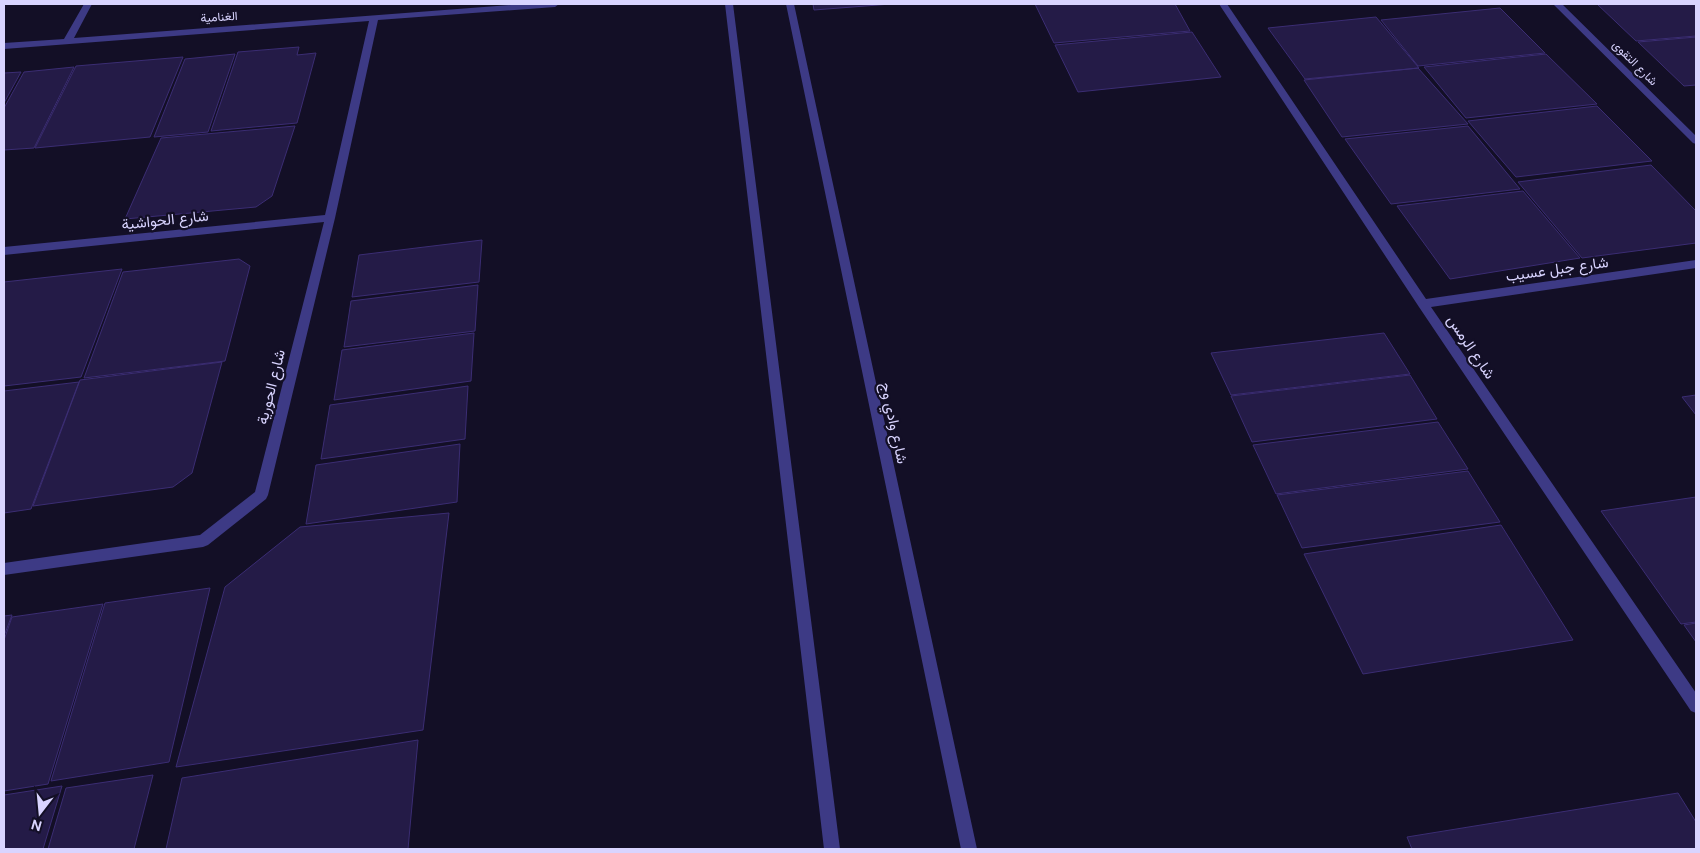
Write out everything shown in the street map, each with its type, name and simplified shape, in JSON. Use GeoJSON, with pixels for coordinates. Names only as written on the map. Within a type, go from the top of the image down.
{"type":"FeatureCollection","features":[{"type":"Feature","properties":{"kind":"street"},"geometry":{"type":"LineString","coordinates":[[68,40],[88,4]]}},
{"type":"Feature","properties":{"kind":"street","name":"الغنامية"},"geometry":{"type":"LineString","coordinates":[[4,46],[555,4]]}},
{"type":"Feature","properties":{"kind":"street"},"geometry":{"type":"LineString","coordinates":[[729,4],[832,849]]}},
{"type":"Feature","properties":{"kind":"street","name":"شارع وادي وج"},"geometry":{"type":"LineString","coordinates":[[790,4],[969,849]]}},
{"type":"Feature","properties":{"kind":"street","name":"شارع الرمس"},"geometry":{"type":"LineString","coordinates":[[1223,4],[1422,304],[1696,706]]}},
{"type":"Feature","properties":{"kind":"street","name":"شارع التقوى"},"geometry":{"type":"LineString","coordinates":[[1557,4],[1696,141]]}},
{"type":"Feature","properties":{"kind":"street","name":"شارع الحورية"},"geometry":{"type":"LineString","coordinates":[[4,569],[203,540],[261,494],[330,218],[374,18]]}},
{"type":"Feature","properties":{"kind":"street","name":"شارع الحواشية"},"geometry":{"type":"LineString","coordinates":[[4,251],[330,218]]}},
{"type":"Feature","properties":{"kind":"street","name":"شارع جبل عسيب"},"geometry":{"type":"LineString","coordinates":[[1422,304],[1696,264]]}},
{"type":"Feature","properties":{"kind":"building"},"geometry":{"type":"Polygon","coordinates":[[[813,4],[891,4],[814,10],[813,4]]]}},
{"type":"Feature","properties":{"kind":"building"},"geometry":{"type":"Polygon","coordinates":[[[1035,4],[1175,4],[1190,31],[1054,43],[1035,4]]]}},
{"type":"Feature","properties":{"kind":"building"},"geometry":{"type":"Polygon","coordinates":[[[1597,4],[1696,4],[1696,36],[1636,41],[1597,4]]]}},
{"type":"Feature","properties":{"kind":"building"},"geometry":{"type":"Polygon","coordinates":[[[1500,8],[1545,53],[1418,66],[1381,20],[1500,8]]]}},
{"type":"Feature","properties":{"kind":"building"},"geometry":{"type":"Polygon","coordinates":[[[1376,17],[1419,68],[1305,79],[1268,28],[1376,17]]]}},
{"type":"Feature","properties":{"kind":"building"},"geometry":{"type":"Polygon","coordinates":[[[1192,32],[1221,77],[1078,92],[1055,45],[1192,32]]]}},
{"type":"Feature","properties":{"kind":"building"},"geometry":{"type":"Polygon","coordinates":[[[1696,37],[1696,85],[1684,86],[1638,42],[1696,37]]]}},
{"type":"Feature","properties":{"kind":"building"},"geometry":{"type":"Polygon","coordinates":[[[299,47],[297,55],[316,53],[297,123],[211,131],[238,52],[299,47]]]}},
{"type":"Feature","properties":{"kind":"building"},"geometry":{"type":"Polygon","coordinates":[[[235,54],[208,132],[154,137],[185,59],[235,54]]]}},
{"type":"Feature","properties":{"kind":"building"},"geometry":{"type":"Polygon","coordinates":[[[1546,54],[1597,104],[1466,118],[1424,67],[1546,54]]]}},
{"type":"Feature","properties":{"kind":"building"},"geometry":{"type":"Polygon","coordinates":[[[183,57],[150,137],[35,148],[76,66],[183,57]]]}},
{"type":"Feature","properties":{"kind":"building"},"geometry":{"type":"Polygon","coordinates":[[[74,67],[34,148],[4,150],[4,108],[24,72],[74,67]]]}},
{"type":"Feature","properties":{"kind":"building"},"geometry":{"type":"Polygon","coordinates":[[[1418,68],[1468,124],[1342,137],[1304,80],[1418,68]]]}},
{"type":"Feature","properties":{"kind":"building"},"geometry":{"type":"Polygon","coordinates":[[[21,72],[4,103],[4,73],[21,72]]]}},
{"type":"Feature","properties":{"kind":"building"},"geometry":{"type":"Polygon","coordinates":[[[1597,106],[1652,161],[1516,177],[1468,121],[1597,106]]]}},
{"type":"Feature","properties":{"kind":"building"},"geometry":{"type":"Polygon","coordinates":[[[295,126],[272,196],[256,207],[125,219],[161,138],[295,126]]]}},
{"type":"Feature","properties":{"kind":"building"},"geometry":{"type":"Polygon","coordinates":[[[1468,126],[1520,189],[1391,204],[1345,139],[1468,126]]]}},
{"type":"Feature","properties":{"kind":"building"},"geometry":{"type":"Polygon","coordinates":[[[1651,165],[1696,211],[1696,243],[1582,258],[1518,182],[1651,165]]]}},
{"type":"Feature","properties":{"kind":"building"},"geometry":{"type":"Polygon","coordinates":[[[1523,191],[1580,258],[1450,279],[1397,206],[1523,191]]]}},
{"type":"Feature","properties":{"kind":"building"},"geometry":{"type":"Polygon","coordinates":[[[482,240],[479,282],[352,297],[359,255],[482,240]]]}},
{"type":"Feature","properties":{"kind":"building"},"geometry":{"type":"Polygon","coordinates":[[[239,259],[250,266],[225,361],[84,378],[123,272],[239,259]]]}},
{"type":"Feature","properties":{"kind":"building"},"geometry":{"type":"Polygon","coordinates":[[[122,269],[81,377],[4,386],[4,282],[122,269]]]}},
{"type":"Feature","properties":{"kind":"building"},"geometry":{"type":"Polygon","coordinates":[[[478,285],[475,331],[344,347],[351,301],[478,285]]]}},
{"type":"Feature","properties":{"kind":"building"},"geometry":{"type":"Polygon","coordinates":[[[474,333],[471,381],[334,400],[342,350],[474,333]]]}},
{"type":"Feature","properties":{"kind":"building"},"geometry":{"type":"Polygon","coordinates":[[[1384,333],[1410,374],[1231,395],[1211,353],[1384,333]]]}},
{"type":"Feature","properties":{"kind":"building"},"geometry":{"type":"Polygon","coordinates":[[[222,362],[192,473],[173,487],[33,506],[80,380],[222,362]]]}},
{"type":"Feature","properties":{"kind":"building"},"geometry":{"type":"Polygon","coordinates":[[[1410,375],[1437,419],[1252,442],[1231,396],[1410,375]]]}},
{"type":"Feature","properties":{"kind":"building"},"geometry":{"type":"Polygon","coordinates":[[[79,382],[31,509],[4,513],[4,391],[79,382]]]}},
{"type":"Feature","properties":{"kind":"building"},"geometry":{"type":"Polygon","coordinates":[[[468,386],[465,439],[321,459],[330,405],[468,386]]]}},
{"type":"Feature","properties":{"kind":"building"},"geometry":{"type":"Polygon","coordinates":[[[1696,395],[1696,415],[1682,397],[1696,395]]]}},
{"type":"Feature","properties":{"kind":"building"},"geometry":{"type":"Polygon","coordinates":[[[1438,422],[1468,469],[1276,494],[1253,445],[1438,422]]]}},
{"type":"Feature","properties":{"kind":"building"},"geometry":{"type":"Polygon","coordinates":[[[460,444],[457,502],[306,524],[316,465],[460,444]]]}},
{"type":"Feature","properties":{"kind":"building"},"geometry":{"type":"Polygon","coordinates":[[[1468,471],[1500,522],[1302,548],[1277,495],[1468,471]]]}},
{"type":"Feature","properties":{"kind":"building"},"geometry":{"type":"Polygon","coordinates":[[[1696,497],[1696,622],[1681,624],[1601,511],[1696,497]]]}},
{"type":"Feature","properties":{"kind":"building"},"geometry":{"type":"Polygon","coordinates":[[[449,513],[423,730],[176,767],[225,587],[300,527],[449,513]]]}},
{"type":"Feature","properties":{"kind":"building"},"geometry":{"type":"Polygon","coordinates":[[[1501,525],[1573,640],[1363,674],[1304,554],[1501,525]]]}},
{"type":"Feature","properties":{"kind":"building"},"geometry":{"type":"Polygon","coordinates":[[[210,588],[169,762],[51,781],[105,603],[210,588]]]}},
{"type":"Feature","properties":{"kind":"building"},"geometry":{"type":"Polygon","coordinates":[[[103,604],[48,784],[4,791],[4,640],[12,617],[103,604]]]}},
{"type":"Feature","properties":{"kind":"building"},"geometry":{"type":"Polygon","coordinates":[[[12,615],[4,636],[4,616],[12,615]]]}},
{"type":"Feature","properties":{"kind":"building"},"geometry":{"type":"Polygon","coordinates":[[[1696,623],[1696,642],[1684,625],[1696,623]]]}},
{"type":"Feature","properties":{"kind":"building"},"geometry":{"type":"Polygon","coordinates":[[[418,740],[408,849],[166,849],[182,778],[418,740]]]}},
{"type":"Feature","properties":{"kind":"building"},"geometry":{"type":"Polygon","coordinates":[[[153,775],[134,849],[48,849],[66,788],[153,775]]]}},
{"type":"Feature","properties":{"kind":"building"},"geometry":{"type":"Polygon","coordinates":[[[62,786],[43,849],[4,849],[4,795],[62,786]]]}},
{"type":"Feature","properties":{"kind":"building"},"geometry":{"type":"Polygon","coordinates":[[[1678,793],[1696,822],[1696,849],[1412,849],[1407,837],[1678,793]]]}}]}
